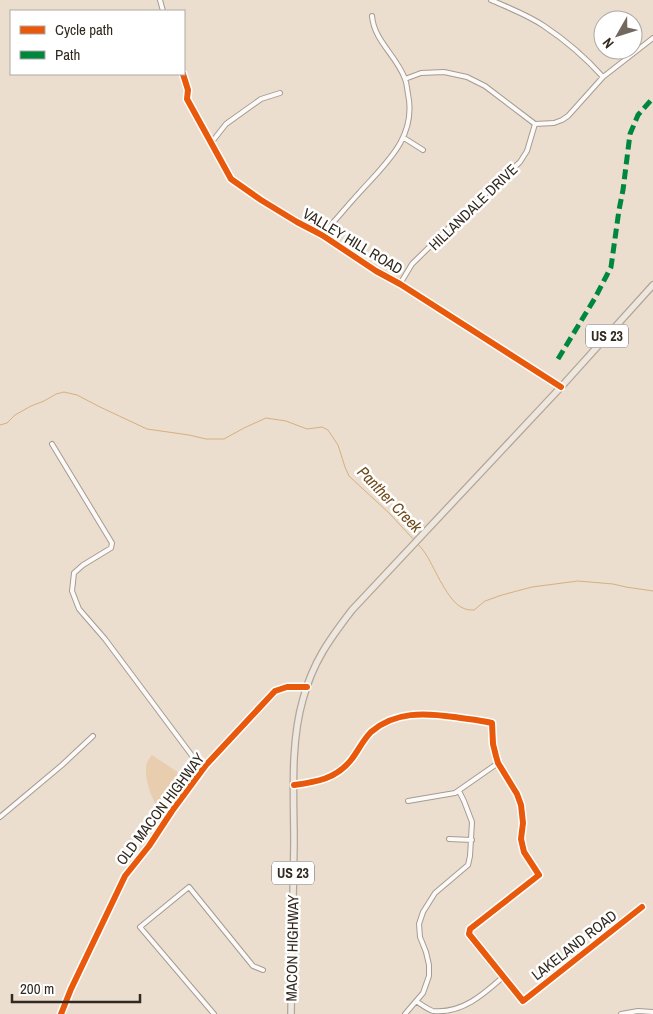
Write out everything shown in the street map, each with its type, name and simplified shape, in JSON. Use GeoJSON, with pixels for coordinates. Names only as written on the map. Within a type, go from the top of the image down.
{"type":"FeatureCollection","features":[{"type":"Feature","properties":{"kind":"main road","name":"US 23"},"geometry":{"type":"LineString","coordinates":[[307,687],[323,650],[352,610],[562,387],[653,285]]}},
{"type":"Feature","properties":{"kind":"main road","name":"MACON HIGHWAY"},"geometry":{"type":"LineString","coordinates":[[291,1014],[296,732],[307,687]]}},
{"type":"Feature","properties":{"kind":"street"},"geometry":{"type":"LineString","coordinates":[[491,0],[524,14],[543,25],[594,66],[603,77]]}},
{"type":"Feature","properties":{"kind":"street"},"geometry":{"type":"LineString","coordinates":[[322,235],[392,157],[404,138],[410,111],[405,79],[379,39],[373,25],[372,16]]}},
{"type":"Feature","properties":{"kind":"street"},"geometry":{"type":"LineString","coordinates":[[405,79],[421,73],[444,72],[468,77],[486,86],[536,124],[554,123],[562,120],[576,108],[603,77],[653,38]]}},
{"type":"Feature","properties":{"kind":"street","name":"VALLEY HILL ROAD"},"geometry":{"type":"LineString","coordinates":[[183,75],[188,90],[187,99],[231,179],[261,200],[322,235],[376,271],[400,284],[562,387]]}},
{"type":"Feature","properties":{"kind":"street"},"geometry":{"type":"LineString","coordinates":[[211,142],[226,124],[262,98],[280,93]]}},
{"type":"Feature","properties":{"kind":"street","name":"HILLANDALE DRIVE"},"geometry":{"type":"LineString","coordinates":[[400,284],[412,264],[520,162],[527,151],[536,124]]}},
{"type":"Feature","properties":{"kind":"street"},"geometry":{"type":"LineString","coordinates":[[404,138],[423,150]]}},
{"type":"Feature","properties":{"kind":"street"},"geometry":{"type":"LineString","coordinates":[[52,444],[112,543],[111,548],[83,565],[74,573],[72,591],[79,609],[105,639],[193,756],[206,765]]}},
{"type":"Feature","properties":{"kind":"street","name":"OLD MACON HIGHWAY"},"geometry":{"type":"LineString","coordinates":[[62,1014],[78,974],[126,876],[150,846],[172,811],[206,765],[275,691],[286,687],[307,687]]}},
{"type":"Feature","properties":{"kind":"street"},"geometry":{"type":"LineString","coordinates":[[294,785],[318,781],[334,775],[344,768],[371,733],[380,725],[403,716],[429,714],[492,723],[493,744],[498,763],[517,794],[520,805],[523,823],[522,846],[529,861],[539,874],[470,929],[469,934],[503,977],[463,1010],[446,1014],[430,1010],[416,1001]]}},
{"type":"Feature","properties":{"kind":"street"},"geometry":{"type":"LineString","coordinates":[[0,817],[62,766],[93,736]]}},
{"type":"Feature","properties":{"kind":"street"},"geometry":{"type":"LineString","coordinates":[[408,800],[455,794],[498,763]]}},
{"type":"Feature","properties":{"kind":"street"},"geometry":{"type":"LineString","coordinates":[[405,1014],[423,993],[429,976],[426,952],[420,937],[419,924],[424,912],[435,894],[468,865],[472,840],[472,822],[458,791]]}},
{"type":"Feature","properties":{"kind":"street"},"geometry":{"type":"LineString","coordinates":[[449,839],[472,840]]}},
{"type":"Feature","properties":{"kind":"street"},"geometry":{"type":"LineString","coordinates":[[214,1014],[140,927],[189,886],[253,966],[263,970]]}},
{"type":"Feature","properties":{"kind":"street","name":"LAKELAND ROAD"},"geometry":{"type":"LineString","coordinates":[[503,977],[522,1001],[642,907]]}},
{"type":"Feature","properties":{"kind":"street"},"geometry":{"type":"LineString","coordinates":[[621,1014],[638,1010],[653,1012]]}},
{"type":"Feature","properties":{"kind":"shaded area"},"geometry":{"type":"Polygon","coordinates":[[[152,755],[191,781],[165,817],[153,799],[146,776],[147,762],[152,755]]]}},
{"type":"Feature","properties":{"kind":"waterway","name":"Panther Creek"},"geometry":{"type":"LineString","coordinates":[[0,425],[7,423],[15,415],[31,406],[64,392],[77,395],[147,429],[206,439],[224,439],[266,418],[286,421],[307,429],[322,427],[328,430],[338,445],[349,476],[389,513],[415,541]]}},
{"type":"Feature","properties":{"kind":"waterway","name":"Panther Creek"},"geometry":{"type":"LineString","coordinates":[[418,544],[426,554],[442,585],[452,599],[457,605],[467,610],[474,610],[485,601],[532,587],[578,581],[613,584],[653,591]]}},
{"type":"Feature","properties":{"kind":"marked path"},"geometry":{"type":"LineString","coordinates":[[558,359],[595,298],[611,267],[630,134],[638,115],[653,98]]}},
{"type":"Feature","properties":{"kind":"cycle path"},"geometry":{"type":"LineString","coordinates":[[183,75],[188,90],[187,99],[231,179],[261,200],[322,235],[561,387]]}},
{"type":"Feature","properties":{"kind":"cycle path"},"geometry":{"type":"LineString","coordinates":[[61,1014],[125,876],[149,846],[206,765],[275,691],[287,687],[307,687]]}},
{"type":"Feature","properties":{"kind":"cycle path"},"geometry":{"type":"LineString","coordinates":[[294,785],[325,779],[339,772],[351,760],[365,738],[380,725],[390,720],[421,714],[492,723],[493,744],[498,763],[517,794],[521,805],[523,823],[521,839],[524,852],[539,875],[470,929],[469,934],[523,1001],[642,907]]}}]}
